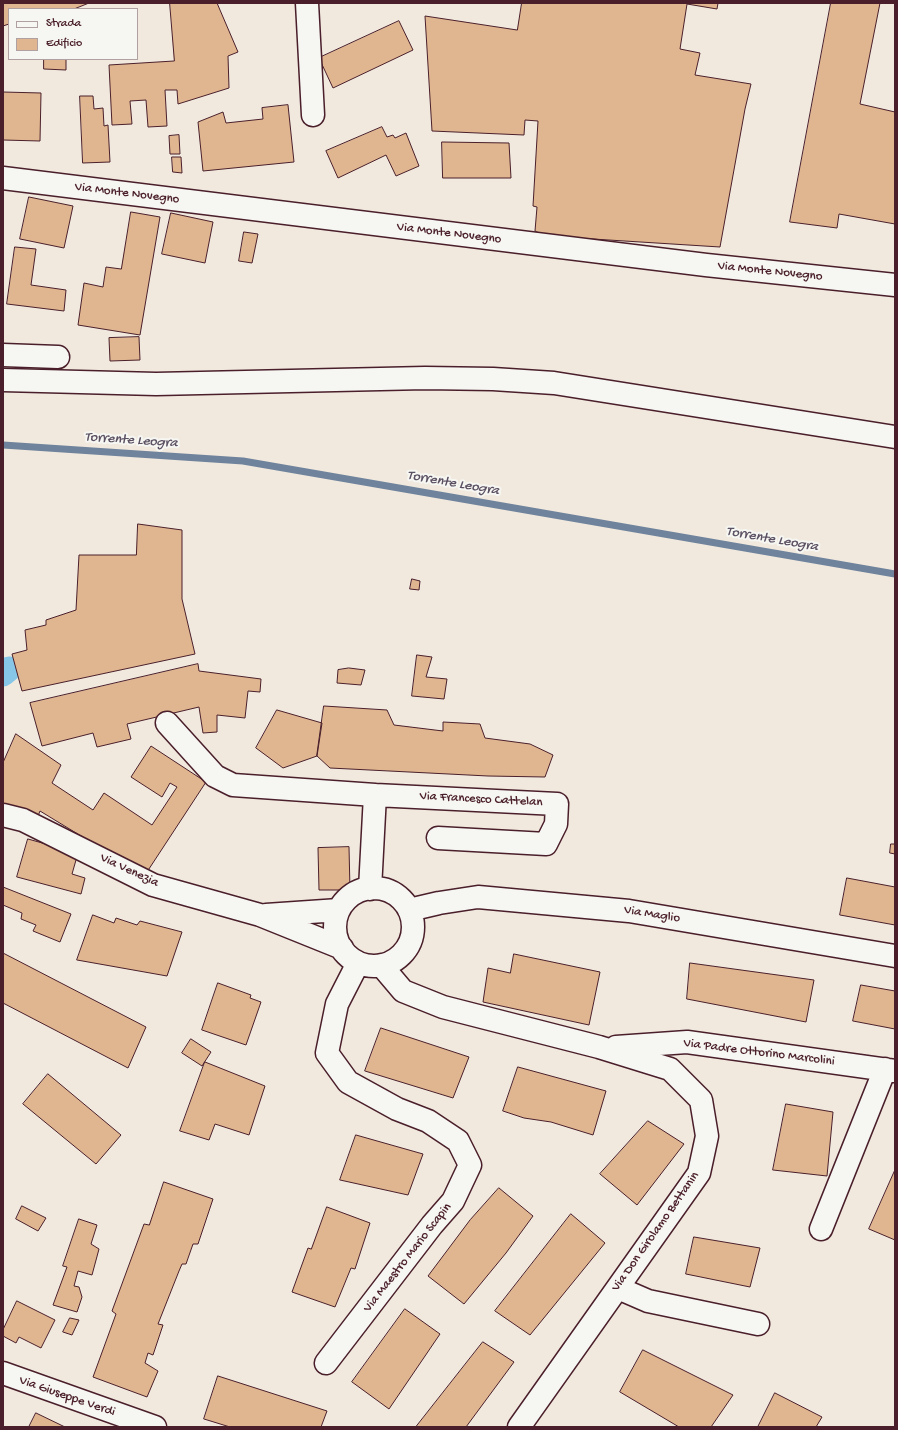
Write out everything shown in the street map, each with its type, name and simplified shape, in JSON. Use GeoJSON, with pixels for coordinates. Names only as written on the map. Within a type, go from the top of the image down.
{"type":"FeatureCollection","features":[{"type":"Feature","properties":{"kind":"street"},"geometry":{"type":"LineString","coordinates":[[307,3],[314,115]]}},
{"type":"Feature","properties":{"kind":"street","name":"Via Monte Novegno"},"geometry":{"type":"LineString","coordinates":[[3,178],[698,264],[895,285]]}},
{"type":"Feature","properties":{"kind":"street"},"geometry":{"type":"LineString","coordinates":[[3,355],[58,357]]}},
{"type":"Feature","properties":{"kind":"street"},"geometry":{"type":"LineString","coordinates":[[3,380],[156,384],[425,378],[493,379],[554,383],[895,437]]}},
{"type":"Feature","properties":{"kind":"street","name":"Via Francesco Cattelan"},"geometry":{"type":"LineString","coordinates":[[167,723],[215,776],[233,785],[375,795],[557,804],[556,824],[546,844],[438,838]]}},
{"type":"Feature","properties":{"kind":"street"},"geometry":{"type":"LineString","coordinates":[[370,889],[375,795]]}},
{"type":"Feature","properties":{"kind":"street","name":"Via Venezia"},"geometry":{"type":"LineString","coordinates":[[3,815],[23,820],[153,884],[260,915],[342,948]]}},
{"type":"Feature","properties":{"kind":"street"},"geometry":{"type":"LineString","coordinates":[[370,889],[382,889],[393,893],[402,900],[409,910],[413,921],[409,945],[402,954],[381,966],[369,966],[358,963],[349,957],[342,948],[335,929],[339,910],[347,899],[358,892],[370,889]]}},
{"type":"Feature","properties":{"kind":"street","name":"Via Maglio"},"geometry":{"type":"LineString","coordinates":[[409,910],[439,903],[478,897],[629,911],[895,956]]}},
{"type":"Feature","properties":{"kind":"street","name":"Via Venezia"},"geometry":{"type":"LineString","coordinates":[[260,915],[339,910]]}},
{"type":"Feature","properties":{"kind":"street","name":"Via Maestro Mario Scapin"},"geometry":{"type":"LineString","coordinates":[[326,1363],[432,1225],[453,1201],[470,1165],[458,1141],[428,1121],[397,1109],[348,1082],[326,1053],[337,1004],[358,963]]}},
{"type":"Feature","properties":{"kind":"street","name":"Via Don Girolamo Bettanin"},"geometry":{"type":"LineString","coordinates":[[381,966],[403,991],[443,1007],[599,1047],[670,1070],[701,1100],[707,1136],[699,1173],[519,1427]]}},
{"type":"Feature","properties":{"kind":"street","name":"Via Padre Ottorino Marcolini"},"geometry":{"type":"LineString","coordinates":[[599,1047],[635,1047],[687,1042],[890,1070]]}},
{"type":"Feature","properties":{"kind":"street"},"geometry":{"type":"LineString","coordinates":[[821,1229],[890,1070]]}},
{"type":"Feature","properties":{"kind":"street"},"geometry":{"type":"LineString","coordinates":[[618,1288],[648,1301],[758,1324]]}},
{"type":"Feature","properties":{"kind":"street","name":"Via Giuseppe Verdi"},"geometry":{"type":"LineString","coordinates":[[3,1373],[155,1427]]}},
{"type":"Feature","properties":{"kind":"building"},"geometry":{"type":"Polygon","coordinates":[[[3,3],[89,3],[76,8],[8,8],[8,24],[3,26],[3,3]]]}},
{"type":"Feature","properties":{"kind":"building"},"geometry":{"type":"Polygon","coordinates":[[[170,3],[217,3],[238,52],[228,56],[229,88],[178,104],[177,90],[165,90],[167,126],[148,127],[146,100],[130,101],[132,124],[112,125],[109,65],[174,61],[170,3]]]}},
{"type":"Feature","properties":{"kind":"building"},"geometry":{"type":"Polygon","coordinates":[[[522,3],[718,3],[717,9],[687,4],[680,49],[700,53],[695,75],[751,84],[745,109],[720,247],[545,236],[535,231],[537,207],[533,206],[538,121],[525,120],[524,135],[432,131],[425,16],[517,30],[522,3]]]}},
{"type":"Feature","properties":{"kind":"building"},"geometry":{"type":"Polygon","coordinates":[[[831,3],[880,3],[860,104],[895,112],[895,224],[839,214],[837,228],[790,222],[831,3]]]}},
{"type":"Feature","properties":{"kind":"building"},"geometry":{"type":"Polygon","coordinates":[[[399,21],[413,50],[333,88],[319,58],[399,21]]]}},
{"type":"Feature","properties":{"kind":"building"},"geometry":{"type":"Polygon","coordinates":[[[44,60],[66,60],[66,70],[44,69],[44,60]]]}},
{"type":"Feature","properties":{"kind":"building"},"geometry":{"type":"Polygon","coordinates":[[[3,92],[41,93],[40,141],[3,140],[3,92]]]}},
{"type":"Feature","properties":{"kind":"building"},"geometry":{"type":"Polygon","coordinates":[[[80,96],[93,96],[94,109],[103,108],[104,126],[108,125],[110,162],[83,163],[80,96]]]}},
{"type":"Feature","properties":{"kind":"building"},"geometry":{"type":"Polygon","coordinates":[[[288,105],[294,162],[203,171],[198,122],[223,112],[226,123],[263,119],[262,108],[288,105]]]}},
{"type":"Feature","properties":{"kind":"building"},"geometry":{"type":"Polygon","coordinates":[[[382,127],[387,137],[393,135],[395,138],[406,133],[419,166],[396,176],[386,155],[338,178],[326,151],[382,127]]]}},
{"type":"Feature","properties":{"kind":"building"},"geometry":{"type":"Polygon","coordinates":[[[179,135],[180,154],[170,154],[169,136],[179,135]]]}},
{"type":"Feature","properties":{"kind":"building"},"geometry":{"type":"Polygon","coordinates":[[[442,142],[509,143],[511,178],[443,178],[442,142]]]}},
{"type":"Feature","properties":{"kind":"building"},"geometry":{"type":"Polygon","coordinates":[[[172,157],[181,157],[182,173],[173,172],[172,157]]]}},
{"type":"Feature","properties":{"kind":"building"},"geometry":{"type":"Polygon","coordinates":[[[29,197],[73,206],[64,248],[20,239],[29,197]]]}},
{"type":"Feature","properties":{"kind":"building"},"geometry":{"type":"Polygon","coordinates":[[[131,212],[160,217],[140,335],[78,325],[84,283],[103,287],[106,267],[121,269],[131,212]]]}},
{"type":"Feature","properties":{"kind":"building"},"geometry":{"type":"Polygon","coordinates":[[[171,213],[213,222],[205,263],[162,254],[171,213]]]}},
{"type":"Feature","properties":{"kind":"building"},"geometry":{"type":"Polygon","coordinates":[[[244,232],[258,234],[252,263],[239,261],[244,232]]]}},
{"type":"Feature","properties":{"kind":"building"},"geometry":{"type":"Polygon","coordinates":[[[15,247],[36,249],[31,285],[66,290],[64,311],[7,304],[15,247]]]}},
{"type":"Feature","properties":{"kind":"building"},"geometry":{"type":"Polygon","coordinates":[[[139,337],[140,360],[110,361],[109,338],[139,337]]]}},
{"type":"Feature","properties":{"kind":"building"},"geometry":{"type":"Polygon","coordinates":[[[138,524],[182,530],[182,599],[195,654],[22,691],[12,654],[27,650],[25,630],[46,625],[46,620],[76,610],[79,555],[136,555],[138,524]]]}},
{"type":"Feature","properties":{"kind":"building"},"geometry":{"type":"Polygon","coordinates":[[[412,579],[420,581],[419,590],[410,589],[412,579]]]}},
{"type":"Feature","properties":{"kind":"building"},"geometry":{"type":"Polygon","coordinates":[[[417,655],[432,657],[426,677],[447,679],[444,699],[412,696],[417,655]]]}},
{"type":"Feature","properties":{"kind":"building"},"geometry":{"type":"Polygon","coordinates":[[[198,664],[199,671],[261,679],[260,692],[248,691],[245,718],[217,715],[217,732],[203,733],[199,707],[127,724],[131,739],[97,747],[93,733],[42,746],[30,703],[198,664]]]}},
{"type":"Feature","properties":{"kind":"building"},"geometry":{"type":"Polygon","coordinates":[[[349,668],[365,670],[361,685],[337,683],[338,670],[349,668]]]}},
{"type":"Feature","properties":{"kind":"building"},"geometry":{"type":"Polygon","coordinates":[[[324,706],[387,710],[394,725],[443,731],[443,722],[480,724],[485,738],[530,744],[553,755],[545,777],[488,776],[330,768],[317,756],[324,706]]]}},
{"type":"Feature","properties":{"kind":"building"},"geometry":{"type":"Polygon","coordinates":[[[277,710],[322,723],[317,756],[283,768],[256,748],[277,710]]]}},
{"type":"Feature","properties":{"kind":"building"},"geometry":{"type":"Polygon","coordinates":[[[16,734],[61,765],[52,783],[93,810],[104,793],[152,825],[177,787],[170,783],[162,797],[131,777],[151,746],[206,782],[145,875],[40,811],[38,816],[3,804],[3,763],[16,734]]]}},
{"type":"Feature","properties":{"kind":"building"},"geometry":{"type":"Polygon","coordinates":[[[28,839],[78,853],[72,874],[85,878],[81,894],[17,877],[28,839]]]}},
{"type":"Feature","properties":{"kind":"building"},"geometry":{"type":"Polygon","coordinates":[[[891,844],[895,844],[895,854],[890,853],[891,844]]]}},
{"type":"Feature","properties":{"kind":"building"},"geometry":{"type":"Polygon","coordinates":[[[349,847],[350,890],[319,890],[318,848],[349,847]]]}},
{"type":"Feature","properties":{"kind":"building"},"geometry":{"type":"Polygon","coordinates":[[[847,878],[895,887],[895,925],[840,915],[847,878]]]}},
{"type":"Feature","properties":{"kind":"building"},"geometry":{"type":"Polygon","coordinates":[[[3,887],[71,914],[60,942],[33,931],[36,925],[21,919],[22,913],[3,905],[3,887]]]}},
{"type":"Feature","properties":{"kind":"building"},"geometry":{"type":"Polygon","coordinates":[[[93,915],[114,923],[116,918],[137,925],[140,921],[182,932],[167,976],[77,960],[93,915]]]}},
{"type":"Feature","properties":{"kind":"building"},"geometry":{"type":"Polygon","coordinates":[[[3,953],[146,1027],[128,1068],[3,1003],[3,953]]]}},
{"type":"Feature","properties":{"kind":"building"},"geometry":{"type":"Polygon","coordinates":[[[514,954],[600,972],[589,1025],[483,1002],[488,968],[510,973],[514,954]]]}},
{"type":"Feature","properties":{"kind":"building"},"geometry":{"type":"Polygon","coordinates":[[[690,963],[814,980],[806,1022],[687,999],[690,963]]]}},
{"type":"Feature","properties":{"kind":"building"},"geometry":{"type":"Polygon","coordinates":[[[218,983],[251,995],[250,998],[261,1002],[246,1045],[202,1030],[218,983]]]}},
{"type":"Feature","properties":{"kind":"building"},"geometry":{"type":"Polygon","coordinates":[[[861,985],[895,991],[895,1029],[853,1021],[861,985]]]}},
{"type":"Feature","properties":{"kind":"building"},"geometry":{"type":"Polygon","coordinates":[[[381,1028],[469,1057],[453,1098],[365,1071],[381,1028]]]}},
{"type":"Feature","properties":{"kind":"building"},"geometry":{"type":"Polygon","coordinates":[[[191,1039],[211,1052],[202,1066],[182,1053],[191,1039]]]}},
{"type":"Feature","properties":{"kind":"building"},"geometry":{"type":"Polygon","coordinates":[[[205,1062],[265,1086],[249,1135],[215,1124],[209,1140],[180,1131],[205,1062]]]}},
{"type":"Feature","properties":{"kind":"building"},"geometry":{"type":"Polygon","coordinates":[[[518,1067],[606,1091],[593,1135],[551,1122],[524,1118],[503,1111],[518,1067]]]}},
{"type":"Feature","properties":{"kind":"building"},"geometry":{"type":"Polygon","coordinates":[[[48,1074],[121,1135],[96,1164],[23,1104],[48,1074]]]}},
{"type":"Feature","properties":{"kind":"building"},"geometry":{"type":"Polygon","coordinates":[[[786,1104],[833,1112],[827,1176],[773,1170],[786,1104]]]}},
{"type":"Feature","properties":{"kind":"building"},"geometry":{"type":"Polygon","coordinates":[[[648,1121],[684,1144],[637,1205],[600,1174],[648,1121]]]}},
{"type":"Feature","properties":{"kind":"building"},"geometry":{"type":"Polygon","coordinates":[[[356,1135],[423,1154],[408,1195],[340,1180],[356,1135]]]}},
{"type":"Feature","properties":{"kind":"building"},"geometry":{"type":"Polygon","coordinates":[[[895,1170],[895,1240],[869,1229],[895,1170]]]}},
{"type":"Feature","properties":{"kind":"building"},"geometry":{"type":"Polygon","coordinates":[[[164,1182],[213,1199],[198,1244],[193,1244],[186,1264],[182,1264],[158,1324],[163,1325],[153,1355],[148,1353],[145,1363],[158,1371],[147,1397],[93,1377],[116,1314],[112,1311],[144,1224],[149,1225],[164,1182]]]}},
{"type":"Feature","properties":{"kind":"building"},"geometry":{"type":"Polygon","coordinates":[[[499,1188],[533,1216],[506,1253],[464,1304],[428,1276],[470,1220],[499,1188]]]}},
{"type":"Feature","properties":{"kind":"building"},"geometry":{"type":"Polygon","coordinates":[[[22,1206],[46,1218],[38,1231],[16,1219],[22,1206]]]}},
{"type":"Feature","properties":{"kind":"building"},"geometry":{"type":"Polygon","coordinates":[[[327,1207],[370,1223],[355,1269],[351,1268],[335,1307],[292,1292],[308,1248],[311,1249],[327,1207]]]}},
{"type":"Feature","properties":{"kind":"building"},"geometry":{"type":"Polygon","coordinates":[[[571,1214],[605,1243],[530,1335],[495,1311],[571,1214]]]}},
{"type":"Feature","properties":{"kind":"building"},"geometry":{"type":"Polygon","coordinates":[[[79,1219],[97,1225],[91,1244],[99,1249],[92,1275],[78,1271],[74,1286],[79,1287],[82,1297],[77,1312],[53,1305],[67,1267],[63,1266],[79,1219]]]}},
{"type":"Feature","properties":{"kind":"building"},"geometry":{"type":"Polygon","coordinates":[[[694,1237],[760,1248],[750,1287],[686,1274],[694,1237]]]}},
{"type":"Feature","properties":{"kind":"building"},"geometry":{"type":"Polygon","coordinates":[[[17,1301],[55,1320],[41,1348],[19,1337],[16,1343],[3,1336],[3,1330],[17,1301]]]}},
{"type":"Feature","properties":{"kind":"building"},"geometry":{"type":"Polygon","coordinates":[[[405,1309],[440,1334],[389,1409],[352,1382],[405,1309]]]}},
{"type":"Feature","properties":{"kind":"building"},"geometry":{"type":"Polygon","coordinates":[[[70,1318],[79,1320],[72,1335],[63,1332],[70,1318]]]}},
{"type":"Feature","properties":{"kind":"building"},"geometry":{"type":"Polygon","coordinates":[[[483,1342],[514,1362],[466,1427],[416,1427],[483,1342]]]}},
{"type":"Feature","properties":{"kind":"building"},"geometry":{"type":"Polygon","coordinates":[[[643,1350],[733,1395],[711,1427],[679,1427],[620,1392],[643,1350]]]}},
{"type":"Feature","properties":{"kind":"building"},"geometry":{"type":"Polygon","coordinates":[[[218,1376],[327,1411],[321,1427],[230,1427],[204,1419],[218,1376]]]}},
{"type":"Feature","properties":{"kind":"building"},"geometry":{"type":"Polygon","coordinates":[[[775,1393],[822,1417],[816,1427],[758,1427],[775,1393]]]}},
{"type":"Feature","properties":{"kind":"building"},"geometry":{"type":"Polygon","coordinates":[[[36,1413],[65,1427],[29,1427],[36,1413]]]}},
{"type":"Feature","properties":{"kind":"waterway","name":"Torrente Leogra"},"geometry":{"type":"LineString","coordinates":[[3,445],[243,461],[895,574]]}},
{"type":"Feature","properties":{"kind":"waterway"},"geometry":{"type":"LineString","coordinates":[[3,674],[9,669]]}}]}
